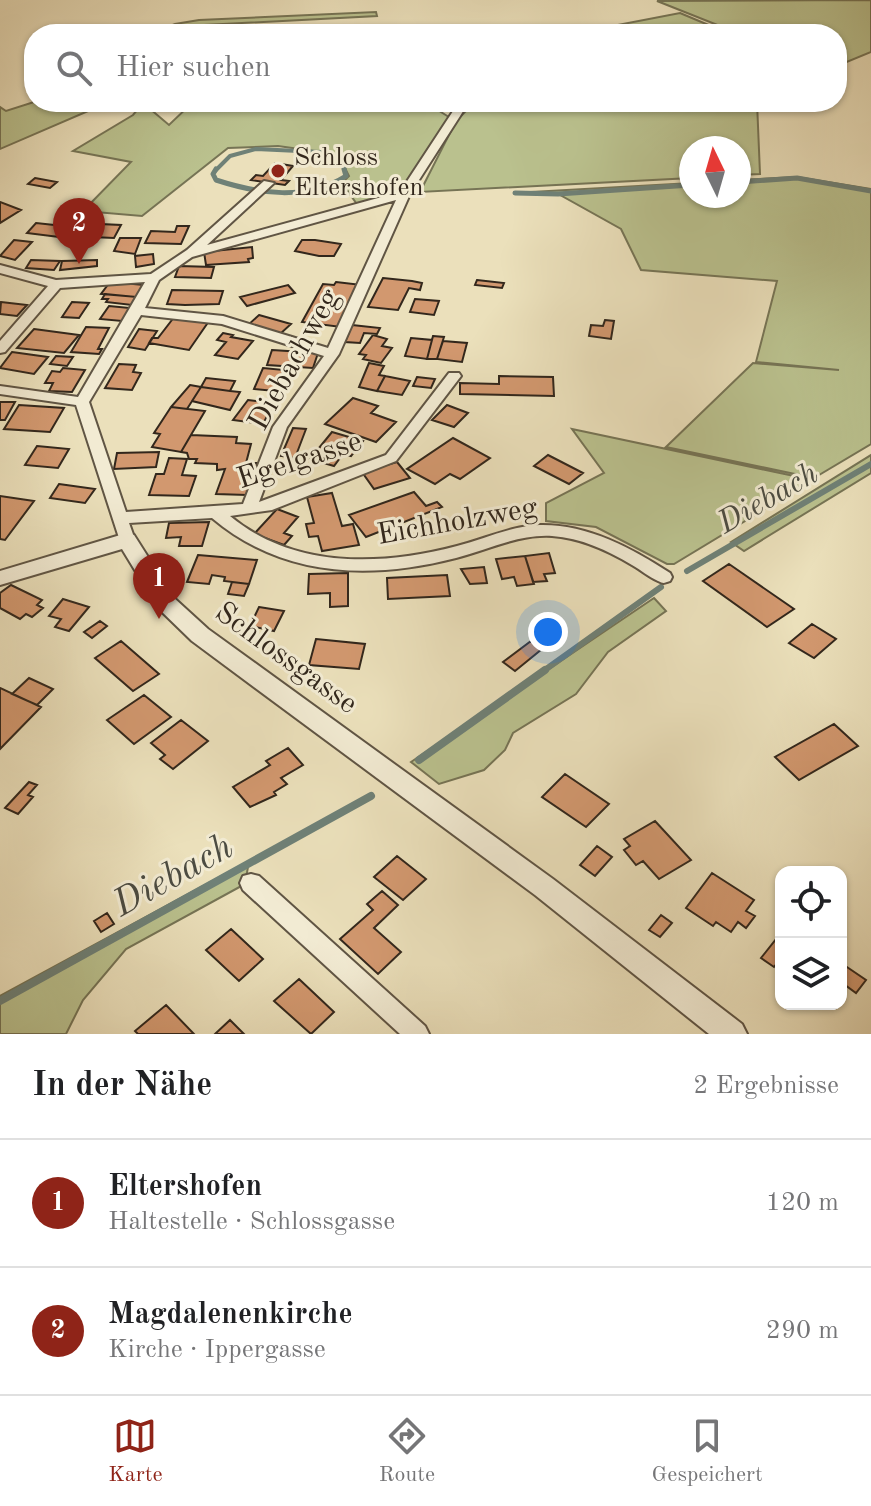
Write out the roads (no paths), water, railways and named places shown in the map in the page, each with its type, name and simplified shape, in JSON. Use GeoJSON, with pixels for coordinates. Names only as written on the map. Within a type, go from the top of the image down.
{"type":"FeatureCollection","features":[{"type":"Feature","properties":{"kind":"street"},"geometry":{"type":"LineString","coordinates":[[188,254],[404,194],[457,112]]}},
{"type":"Feature","properties":{"kind":"street"},"geometry":{"type":"LineString","coordinates":[[0,390],[82,402],[154,278],[188,254],[254,199],[266,185]]}},
{"type":"Feature","properties":{"kind":"street","name":"Diebachweg"},"geometry":{"type":"LineString","coordinates":[[249,508],[280,427],[332,354],[404,194]]}},
{"type":"Feature","properties":{"kind":"street"},"geometry":{"type":"LineString","coordinates":[[0,269],[56,284],[154,278]]}},
{"type":"Feature","properties":{"kind":"street"},"geometry":{"type":"LineString","coordinates":[[0,349],[56,284]]}},
{"type":"Feature","properties":{"kind":"street"},"geometry":{"type":"LineString","coordinates":[[137,311],[223,320],[332,354]]}},
{"type":"Feature","properties":{"kind":"street","name":"Egelgasse"},"geometry":{"type":"LineString","coordinates":[[124,529],[266,506],[391,458],[454,376]]}},
{"type":"Feature","properties":{"kind":"street","name":"Schlossgasse"},"geometry":{"type":"LineString","coordinates":[[82,402],[124,529],[166,603],[200,635],[544,887],[732,1034]]}},
{"type":"Feature","properties":{"kind":"street","name":"Eichholzweg"},"geometry":{"type":"LineString","coordinates":[[216,513],[233,531],[261,548],[296,558],[385,565],[451,554],[510,536],[551,530],[600,541],[664,577]]}},
{"type":"Feature","properties":{"kind":"street"},"geometry":{"type":"LineString","coordinates":[[0,578],[124,529]]}},
{"type":"Feature","properties":{"kind":"street"},"geometry":{"type":"LineString","coordinates":[[251,883],[417,1034]]}},
{"type":"Feature","properties":{"kind":"waterway"},"geometry":{"type":"LineString","coordinates":[[215,171],[230,156],[256,149],[320,152],[344,167],[345,171]]}},
{"type":"Feature","properties":{"kind":"waterway"},"geometry":{"type":"LineString","coordinates":[[216,169],[213,174],[216,180],[249,189],[282,193],[331,184],[346,176],[344,169]]}},
{"type":"Feature","properties":{"kind":"waterway"},"geometry":{"type":"LineString","coordinates":[[751,181],[797,178],[871,191]]}},
{"type":"Feature","properties":{"kind":"waterway"},"geometry":{"type":"LineString","coordinates":[[515,193],[558,194],[679,186]]}},
{"type":"Feature","properties":{"kind":"waterway","name":"Diebach"},"geometry":{"type":"LineString","coordinates":[[687,571],[871,464]]}},
{"type":"Feature","properties":{"kind":"waterway","name":"Diebach"},"geometry":{"type":"LineString","coordinates":[[542,672],[661,587]]}},
{"type":"Feature","properties":{"kind":"waterway","name":"Diebach"},"geometry":{"type":"LineString","coordinates":[[419,760],[545,670]]}},
{"type":"Feature","properties":{"kind":"waterway","name":"Diebach"},"geometry":{"type":"LineString","coordinates":[[0,1001],[371,796]]}},
{"type":"Feature","properties":{"kind":"place","name":"Schloss Eltershofen"},"geometry":{"type":"Point","coordinates":[278,171]}},
{"type":"Feature","properties":{"kind":"place","name":"Magdalenenkirche"},"geometry":{"type":"Point","coordinates":[79,264]}},
{"type":"Feature","properties":{"kind":"place","name":"Eltershofen"},"geometry":{"type":"Point","coordinates":[159,619]}}]}
